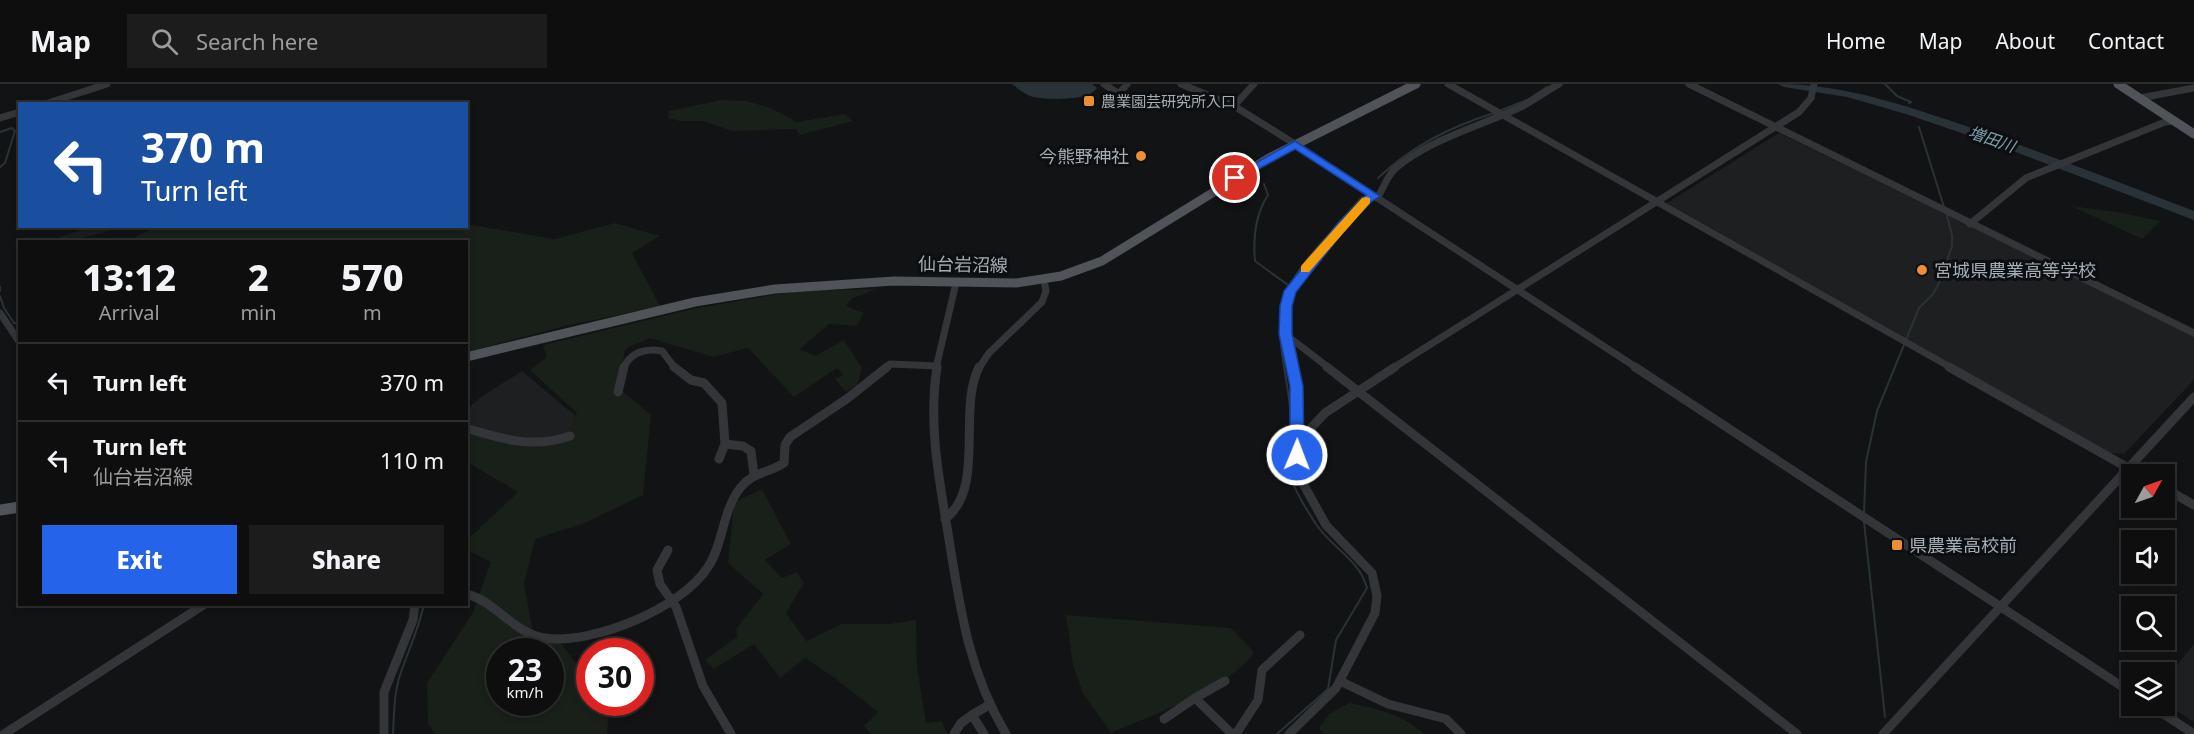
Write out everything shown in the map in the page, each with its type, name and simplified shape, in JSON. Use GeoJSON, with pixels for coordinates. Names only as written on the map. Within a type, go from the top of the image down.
{"type":"FeatureCollection","features":[{"type":"Feature","properties":{"kind":"main road","name":"仙台岩沼線"},"geometry":{"type":"LineString","coordinates":[[468,357],[631,316],[750,292],[859,282],[1016,283],[1044,280],[1077,271],[1102,261],[1235,178],[1295,144],[1416,84]]}},
{"type":"Feature","properties":{"kind":"main road"},"geometry":{"type":"LineString","coordinates":[[2118,84],[2170,121],[2194,134]]}},
{"type":"Feature","properties":{"kind":"main road"},"geometry":{"type":"LineString","coordinates":[[0,510],[18,507]]}},
{"type":"Feature","properties":{"kind":"street"},"geometry":{"type":"LineString","coordinates":[[51,102],[107,84]]}},
{"type":"Feature","properties":{"kind":"street"},"geometry":{"type":"LineString","coordinates":[[1104,84],[1119,94],[1127,84]]}},
{"type":"Feature","properties":{"kind":"street"},"geometry":{"type":"LineString","coordinates":[[1181,84],[1234,106],[1295,144],[2121,686]]}},
{"type":"Feature","properties":{"kind":"street"},"geometry":{"type":"LineString","coordinates":[[1234,106],[1254,84]]}},
{"type":"Feature","properties":{"kind":"street"},"geometry":{"type":"LineString","coordinates":[[1448,84],[2121,464]]}},
{"type":"Feature","properties":{"kind":"street"},"geometry":{"type":"LineString","coordinates":[[1289,734],[1330,696],[1340,681],[1375,613],[1377,602],[1375,583],[1365,561],[1332,532],[1322,519],[1300,477],[1297,455],[1297,386],[1285,334],[1286,306],[1290,291],[1354,213],[1367,200],[1376,197],[1383,190],[1387,177],[1397,167],[1449,136],[1499,112],[1534,101],[1559,84]]}},
{"type":"Feature","properties":{"kind":"street"},"geometry":{"type":"LineString","coordinates":[[1689,84],[2194,333]]}},
{"type":"Feature","properties":{"kind":"street"},"geometry":{"type":"LineString","coordinates":[[1298,442],[1319,418],[1358,390],[1807,105],[1814,84]]}},
{"type":"Feature","properties":{"kind":"street"},"geometry":{"type":"LineString","coordinates":[[2140,98],[2194,88]]}},
{"type":"Feature","properties":{"kind":"street"},"geometry":{"type":"LineString","coordinates":[[0,118],[18,113]]}},
{"type":"Feature","properties":{"kind":"street"},"geometry":{"type":"LineString","coordinates":[[1970,224],[2026,178],[2170,121]]}},
{"type":"Feature","properties":{"kind":"street"},"geometry":{"type":"LineString","coordinates":[[945,519],[953,516],[958,510],[964,487],[969,451],[969,406],[974,374],[992,348],[1042,302],[1046,291],[1044,280]]}},
{"type":"Feature","properties":{"kind":"street"},"geometry":{"type":"LineString","coordinates":[[956,283],[937,366],[932,417],[934,447],[960,619],[970,657],[989,705],[1006,734]]}},
{"type":"Feature","properties":{"kind":"street"},"geometry":{"type":"LineString","coordinates":[[0,313],[18,340]]}},
{"type":"Feature","properties":{"kind":"street"},"geometry":{"type":"LineString","coordinates":[[1285,334],[1797,734]]}},
{"type":"Feature","properties":{"kind":"street"},"geometry":{"type":"LineString","coordinates":[[618,392],[622,385],[625,364],[629,359],[645,351],[662,351],[684,378],[696,383],[704,383],[722,403],[724,444],[719,459]]}},
{"type":"Feature","properties":{"kind":"street"},"geometry":{"type":"LineString","coordinates":[[468,595],[484,599],[513,625],[532,636],[546,639],[568,639],[590,634],[634,619],[672,601],[699,581],[709,566],[728,507],[754,475],[782,465],[785,460],[785,445],[790,437],[865,386],[890,364],[937,366]]}},
{"type":"Feature","properties":{"kind":"street"},"geometry":{"type":"LineString","coordinates":[[2132,464],[2194,397]]}},
{"type":"Feature","properties":{"kind":"street"},"geometry":{"type":"LineString","coordinates":[[468,429],[513,442],[545,445],[570,436]]}},
{"type":"Feature","properties":{"kind":"street"},"geometry":{"type":"LineString","coordinates":[[724,444],[743,446],[751,451],[754,475]]}},
{"type":"Feature","properties":{"kind":"street"},"geometry":{"type":"LineString","coordinates":[[1882,734],[2121,476]]}},
{"type":"Feature","properties":{"kind":"street"},"geometry":{"type":"LineString","coordinates":[[2175,494],[2194,505]]}},
{"type":"Feature","properties":{"kind":"street"},"geometry":{"type":"LineString","coordinates":[[668,550],[657,570],[660,584],[672,601],[703,686],[731,734]]}},
{"type":"Feature","properties":{"kind":"street"},"geometry":{"type":"LineString","coordinates":[[4,734],[203,606]]}},
{"type":"Feature","properties":{"kind":"street"},"geometry":{"type":"LineString","coordinates":[[384,734],[384,692],[413,620],[415,606]]}},
{"type":"Feature","properties":{"kind":"street"},"geometry":{"type":"LineString","coordinates":[[1236,734],[1258,700],[1262,670],[1300,635]]}},
{"type":"Feature","properties":{"kind":"street"},"geometry":{"type":"LineString","coordinates":[[1164,719],[1225,681]]}},
{"type":"Feature","properties":{"kind":"street"},"geometry":{"type":"LineString","coordinates":[[1340,681],[1388,704],[1446,719],[1461,734]]}},
{"type":"Feature","properties":{"kind":"street"},"geometry":{"type":"LineString","coordinates":[[1195,699],[1232,734]]}},
{"type":"Feature","properties":{"kind":"street"},"geometry":{"type":"LineString","coordinates":[[954,734],[961,723],[989,705]]}},
{"type":"Feature","properties":{"kind":"street"},"geometry":{"type":"LineString","coordinates":[[972,715],[984,734]]}},
{"type":"Feature","properties":{"kind":"street"},"geometry":{"type":"LineString","coordinates":[[2167,716],[2194,734]]}},
{"type":"Feature","properties":{"kind":"shaded area"},"geometry":{"type":"Polygon","coordinates":[[[1012,84],[1092,84],[1097,88],[1086,95],[1048,99],[1030,96],[1012,84]]]}},
{"type":"Feature","properties":{"kind":"shaded area"},"geometry":{"type":"Polygon","coordinates":[[[721,100],[746,101],[771,108],[797,122],[845,114],[853,121],[800,135],[796,129],[733,131],[702,121],[680,121],[668,118],[669,111],[721,100]]]}},
{"type":"Feature","properties":{"kind":"shaded area","name":"宮城県農業高等学校"},"geometry":{"type":"Polygon","coordinates":[[[1779,133],[2194,336],[2194,380],[2124,454],[2110,453],[1667,203],[1779,133]]]}},
{"type":"Feature","properties":{"kind":"shaded area"},"geometry":{"type":"Polygon","coordinates":[[[2071,206],[2117,212],[2161,221],[2142,239],[2071,206]]]}},
{"type":"Feature","properties":{"kind":"shaded area"},"geometry":{"type":"Polygon","coordinates":[[[615,223],[660,236],[632,253],[660,306],[565,326],[468,352],[468,240],[130,240],[153,228],[468,228],[468,224],[554,239],[615,223]]]}},
{"type":"Feature","properties":{"kind":"shaded area"},"geometry":{"type":"Polygon","coordinates":[[[89,228],[119,228],[75,240],[49,240],[89,228]]]}},
{"type":"Feature","properties":{"kind":"shaded area"},"geometry":{"type":"Polygon","coordinates":[[[877,289],[851,299],[846,306],[864,313],[857,326],[829,324],[800,349],[815,356],[844,340],[862,368],[857,385],[846,392],[835,379],[843,375],[837,368],[794,397],[748,348],[713,357],[650,338],[625,349],[619,388],[651,415],[643,495],[585,523],[535,539],[524,584],[533,633],[557,638],[486,638],[486,716],[564,716],[564,647],[576,663],[576,716],[609,716],[607,734],[435,734],[428,724],[427,683],[472,614],[491,562],[468,550],[468,539],[518,492],[468,463],[468,432],[513,444],[564,442],[577,413],[530,370],[547,357],[543,345],[697,308],[797,291],[877,289]]]}},
{"type":"Feature","properties":{"kind":"shaded area"},"geometry":{"type":"Polygon","coordinates":[[[522,371],[585,424],[565,435],[559,434],[543,441],[504,438],[468,423],[468,408],[481,397],[522,371]]]}},
{"type":"Feature","properties":{"kind":"shaded area"},"geometry":{"type":"Polygon","coordinates":[[[762,489],[791,544],[765,560],[782,578],[797,572],[804,583],[786,613],[806,641],[842,624],[889,624],[916,620],[917,667],[926,723],[942,721],[947,734],[871,734],[864,726],[878,712],[805,658],[780,678],[754,644],[714,669],[705,660],[737,637],[736,629],[763,594],[728,563],[734,502],[762,489]]]}},
{"type":"Feature","properties":{"kind":"shaded area"},"geometry":{"type":"Polygon","coordinates":[[[1066,615],[1231,628],[1254,652],[1244,665],[1210,688],[1111,733],[1083,693],[1073,665],[1066,615]]]}},
{"type":"Feature","properties":{"kind":"shaded area"},"geometry":{"type":"Polygon","coordinates":[[[2194,644],[2194,722],[2175,710],[2175,667],[2194,644]]]}},
{"type":"Feature","properties":{"kind":"shaded area"},"geometry":{"type":"Polygon","coordinates":[[[1349,703],[1398,717],[1424,734],[1323,734],[1319,728],[1329,714],[1349,703]]]}},
{"type":"Feature","properties":{"kind":"waterway","name":"増田川"},"geometry":{"type":"LineString","coordinates":[[1784,84],[1869,99],[1951,125],[2194,216]]}},
{"type":"Feature","properties":{"kind":"waterway"},"geometry":{"type":"LineString","coordinates":[[1885,84],[1897,96],[1911,102],[1909,103]]}},
{"type":"Feature","properties":{"kind":"waterway"},"geometry":{"type":"LineString","coordinates":[[1499,111],[1527,100],[1547,87]]}},
{"type":"Feature","properties":{"kind":"waterway"},"geometry":{"type":"LineString","coordinates":[[1378,178],[1404,156],[1432,139],[1494,113]]}},
{"type":"Feature","properties":{"kind":"waterway"},"geometry":{"type":"LineString","coordinates":[[1919,127],[1944,207]]}},
{"type":"Feature","properties":{"kind":"waterway"},"geometry":{"type":"LineString","coordinates":[[0,132],[12,128],[15,131],[5,163],[0,167]]}},
{"type":"Feature","properties":{"kind":"waterway"},"geometry":{"type":"LineString","coordinates":[[1264,184],[1268,195],[1260,210],[1256,226],[1255,261],[1288,285]]}},
{"type":"Feature","properties":{"kind":"waterway"},"geometry":{"type":"LineString","coordinates":[[1338,224],[1362,197]]}},
{"type":"Feature","properties":{"kind":"waterway"},"geometry":{"type":"LineString","coordinates":[[1864,513],[1866,462],[1877,411],[1919,308],[1933,294],[1939,283],[1952,246],[1952,235],[1946,212]]}},
{"type":"Feature","properties":{"kind":"waterway"},"geometry":{"type":"LineString","coordinates":[[1277,734],[1328,689],[1336,640],[1367,588],[1351,560],[1327,538],[1314,521],[1291,478],[1287,463],[1291,422],[1280,333],[1284,299],[1291,282]]}},
{"type":"Feature","properties":{"kind":"waterway"},"geometry":{"type":"LineString","coordinates":[[0,296],[4,308],[14,323],[18,323]]}},
{"type":"Feature","properties":{"kind":"waterway"},"geometry":{"type":"LineString","coordinates":[[1864,522],[1885,717]]}},
{"type":"Feature","properties":{"kind":"waterway"},"geometry":{"type":"LineString","coordinates":[[393,734],[399,680],[423,606]]}},
{"type":"Feature","properties":{"kind":"slow traffic"},"geometry":{"type":"LineString","coordinates":[[1305,269],[1342,225],[1366,201]]}},
{"type":"Feature","properties":{"kind":"place","name":"農業園芸研究所入口"},"geometry":{"type":"Point","coordinates":[1089,101]}},
{"type":"Feature","properties":{"kind":"place","name":"今熊野神社"},"geometry":{"type":"Point","coordinates":[1141,156]}},
{"type":"Feature","properties":{"kind":"place","name":"宮城県農業高等学校"},"geometry":{"type":"Point","coordinates":[1922,270]}},
{"type":"Feature","properties":{"kind":"place","name":"県農業高校前"},"geometry":{"type":"Point","coordinates":[1897,545]}},
{"type":"Feature","properties":{"kind":"route"},"geometry":{"type":"LineString","coordinates":[[1235,178],[1295,144],[1374,196],[1342,225],[1290,291],[1286,306],[1285,334],[1297,386],[1297,455]]}}]}
